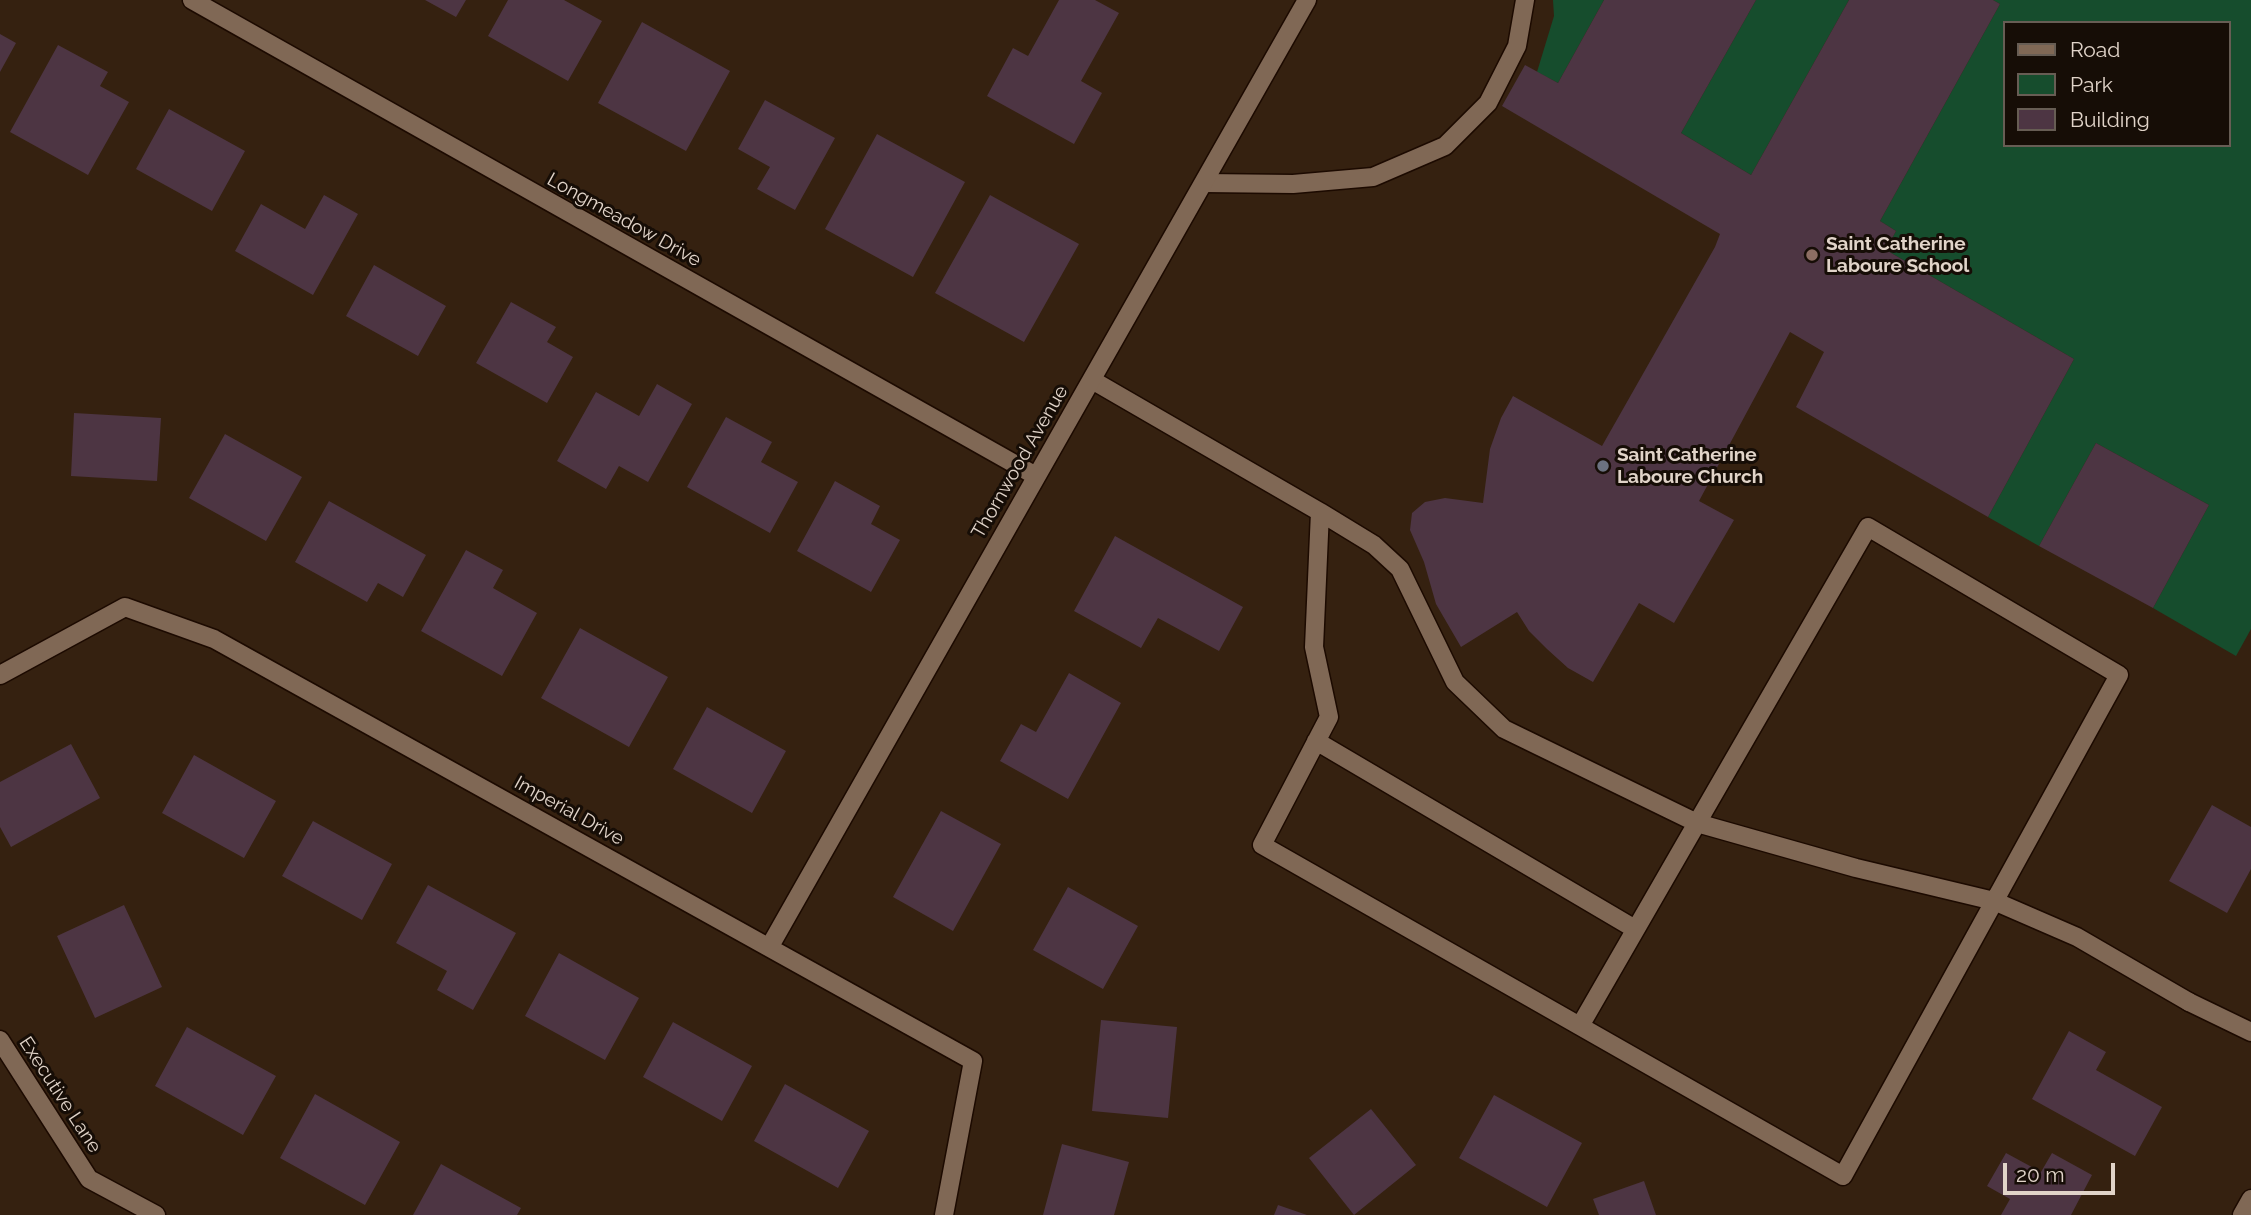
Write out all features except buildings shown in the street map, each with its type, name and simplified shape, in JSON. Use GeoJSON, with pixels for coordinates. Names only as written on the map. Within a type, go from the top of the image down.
{"type":"FeatureCollection","features":[{"type":"Feature","properties":{"kind":"street","name":"Longmeadow Drive"},"geometry":{"type":"LineString","coordinates":[[192,0],[1036,476]]}},
{"type":"Feature","properties":{"kind":"street","name":"Thornwood Avenue"},"geometry":{"type":"LineString","coordinates":[[770,946],[1307,0]]}},
{"type":"Feature","properties":{"kind":"street"},"geometry":{"type":"LineString","coordinates":[[1203,183],[1293,184],[1373,177],[1445,146],[1488,103],[1517,46],[1525,0]]}},
{"type":"Feature","properties":{"kind":"street"},"geometry":{"type":"LineString","coordinates":[[1093,380],[1374,545],[1399,569],[1455,682],[1504,729],[1697,822],[1856,868],[1994,901],[2077,937],[2189,1002],[2251,1032]]}},
{"type":"Feature","properties":{"kind":"street"},"geometry":{"type":"LineString","coordinates":[[1320,512],[1314,647],[1329,717],[1262,845],[1580,1026],[1843,1175],[2119,675],[1868,527],[1580,1026]]}},
{"type":"Feature","properties":{"kind":"street","name":"Imperial Drive"},"geometry":{"type":"LineString","coordinates":[[0,675],[125,607],[214,639],[973,1061],[944,1215]]}},
{"type":"Feature","properties":{"kind":"street"},"geometry":{"type":"LineString","coordinates":[[1316,741],[1635,929]]}},
{"type":"Feature","properties":{"kind":"street","name":"Executive Lane"},"geometry":{"type":"LineString","coordinates":[[0,1041],[89,1180],[156,1215]]}},
{"type":"Feature","properties":{"kind":"street"},"geometry":{"type":"LineString","coordinates":[[2242,1215],[2251,1199]]}},
{"type":"Feature","properties":{"kind":"green space"},"geometry":{"type":"Polygon","coordinates":[[[1553,0],[1604,0],[1558,83],[1537,72],[1554,16],[1553,0]]]}},
{"type":"Feature","properties":{"kind":"green space"},"geometry":{"type":"Polygon","coordinates":[[[1756,0],[1849,0],[1751,175],[1681,133],[1756,0]]]}},
{"type":"Feature","properties":{"kind":"green space"},"geometry":{"type":"Polygon","coordinates":[[[1993,0],[2251,0],[2251,629],[2236,656],[2153,608],[2209,505],[2096,443],[2039,546],[1988,517],[2074,359],[1886,250],[1896,231],[1880,221],[2000,4],[1993,0]]]}},
{"type":"Feature","properties":{"kind":"place","name":"Saint Catherine Laboure School"},"geometry":{"type":"Point","coordinates":[1812,255]}},
{"type":"Feature","properties":{"kind":"place","name":"Saint Catherine Laboure Church"},"geometry":{"type":"Point","coordinates":[1603,466]}}]}
